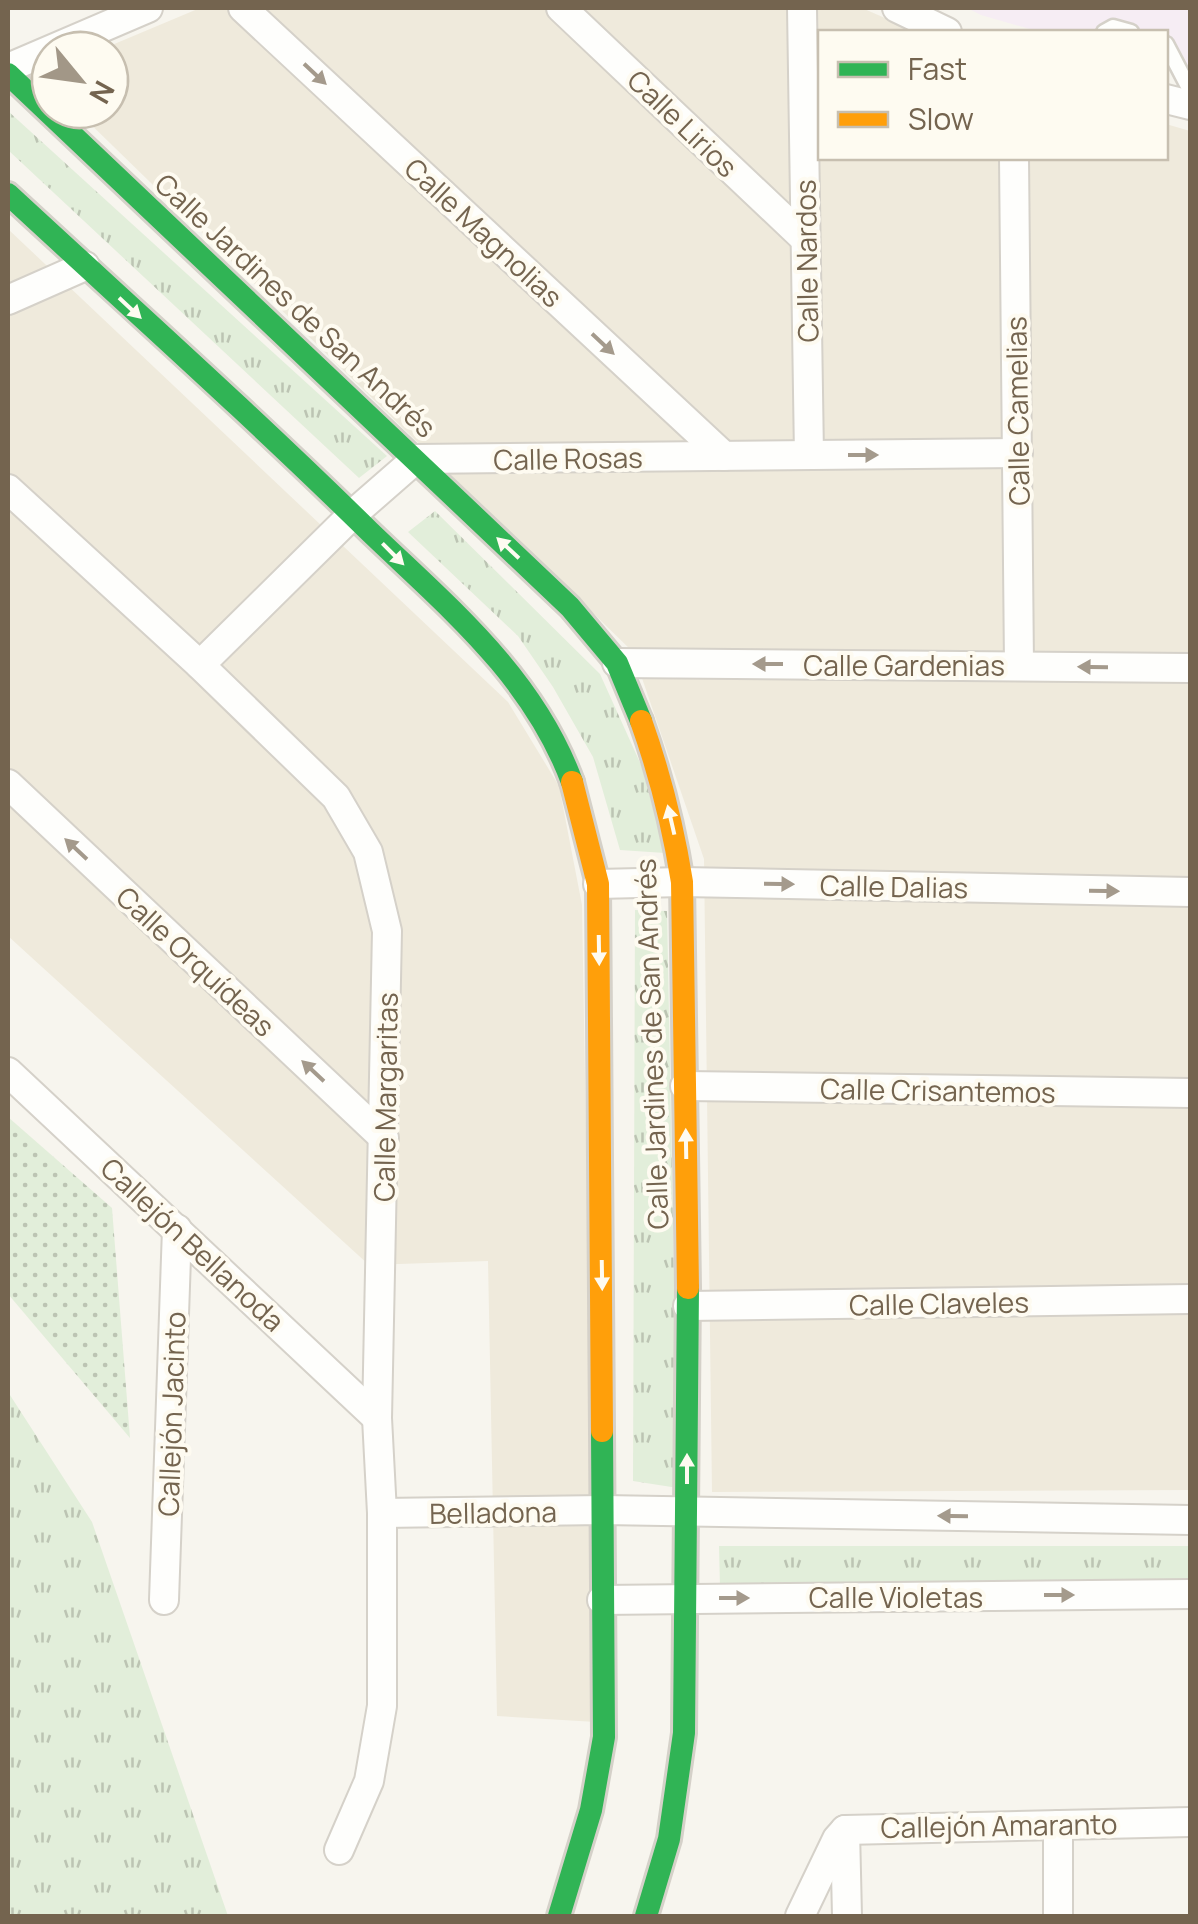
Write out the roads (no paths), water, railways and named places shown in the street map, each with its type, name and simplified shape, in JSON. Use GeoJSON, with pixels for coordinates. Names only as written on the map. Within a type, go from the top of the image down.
{"type":"FeatureCollection","features":[{"type":"Feature","properties":{"kind":"street"},"geometry":{"type":"LineString","coordinates":[[8,70],[148,8]]}},
{"type":"Feature","properties":{"kind":"street","name":"Calle Magnolias"},"geometry":{"type":"LineString","coordinates":[[243,8],[724,456]]}},
{"type":"Feature","properties":{"kind":"street","name":"Calle Lirios"},"geometry":{"type":"LineString","coordinates":[[561,8],[805,239]]}},
{"type":"Feature","properties":{"kind":"street","name":"Calle Nardos"},"geometry":{"type":"LineString","coordinates":[[802,8],[809,455]]}},
{"type":"Feature","properties":{"kind":"street"},"geometry":{"type":"LineString","coordinates":[[897,8],[943,30]]}},
{"type":"Feature","properties":{"kind":"street","name":"Calle Jardines de San Andrés"},"geometry":{"type":"LineString","coordinates":[[8,70],[570,607],[617,663],[659,771],[682,882],[688,1306],[686,1511],[683,1762],[663,1871],[646,1916]]}},
{"type":"Feature","properties":{"kind":"street","name":"Calle Camelias"},"geometry":{"type":"LineString","coordinates":[[1014,160],[1018,666]]}},
{"type":"Feature","properties":{"kind":"street","name":"Calle Jardines de San Andrés"},"geometry":{"type":"LineString","coordinates":[[8,194],[353,514],[504,664],[532,700],[555,740],[575,788],[598,884],[604,1737],[592,1810],[559,1916]]}},
{"type":"Feature","properties":{"kind":"street"},"geometry":{"type":"LineString","coordinates":[[8,300],[85,266]]}},
{"type":"Feature","properties":{"kind":"street","name":"Calle Rosas"},"geometry":{"type":"LineString","coordinates":[[416,459],[1018,454]]}},
{"type":"Feature","properties":{"kind":"street"},"geometry":{"type":"LineString","coordinates":[[200,665],[353,514],[416,459]]}},
{"type":"Feature","properties":{"kind":"street","name":"Calle Margaritas"},"geometry":{"type":"LineString","coordinates":[[8,489],[200,665],[336,797],[368,852],[388,930],[378,1418],[382,1706],[369,1781],[340,1850]]}},
{"type":"Feature","properties":{"kind":"street","name":"Calle Gardenias"},"geometry":{"type":"LineString","coordinates":[[617,663],[1190,668]]}},
{"type":"Feature","properties":{"kind":"street","name":"Calle Orquídeas"},"geometry":{"type":"LineString","coordinates":[[8,784],[384,1138]]}},
{"type":"Feature","properties":{"kind":"street","name":"Calle Dalias"},"geometry":{"type":"LineString","coordinates":[[598,884],[682,882],[1190,892]]}},
{"type":"Feature","properties":{"kind":"street","name":"Callejón Bellanoda"},"geometry":{"type":"LineString","coordinates":[[8,1072],[378,1418]]}},
{"type":"Feature","properties":{"kind":"street","name":"Calle Crisantemos"},"geometry":{"type":"LineString","coordinates":[[685,1086],[1190,1093]]}},
{"type":"Feature","properties":{"kind":"street","name":"Callejón Jacinto"},"geometry":{"type":"LineString","coordinates":[[164,1600],[177,1229]]}},
{"type":"Feature","properties":{"kind":"street","name":"Calle Claveles"},"geometry":{"type":"LineString","coordinates":[[688,1306],[1190,1300]]}},
{"type":"Feature","properties":{"kind":"street"},"geometry":{"type":"LineString","coordinates":[[604,1510],[1190,1520]]}},
{"type":"Feature","properties":{"kind":"street","name":"Belladona"},"geometry":{"type":"LineString","coordinates":[[382,1513],[604,1510]]}},
{"type":"Feature","properties":{"kind":"street","name":"Calle Violetas"},"geometry":{"type":"LineString","coordinates":[[602,1600],[1190,1594]]}},
{"type":"Feature","properties":{"kind":"street","name":"Callejón Amaranto"},"geometry":{"type":"LineString","coordinates":[[800,1916],[837,1840],[846,1830],[1190,1822]]}},
{"type":"Feature","properties":{"kind":"street"},"geometry":{"type":"LineString","coordinates":[[1058,1824],[1058,1916]]}},
{"type":"Feature","properties":{"kind":"street"},"geometry":{"type":"LineString","coordinates":[[846,1830],[847,1916]]}},
{"type":"Feature","properties":{"kind":"lane"},"geometry":{"type":"LineString","coordinates":[[1168,48],[1190,90]]}}]}
